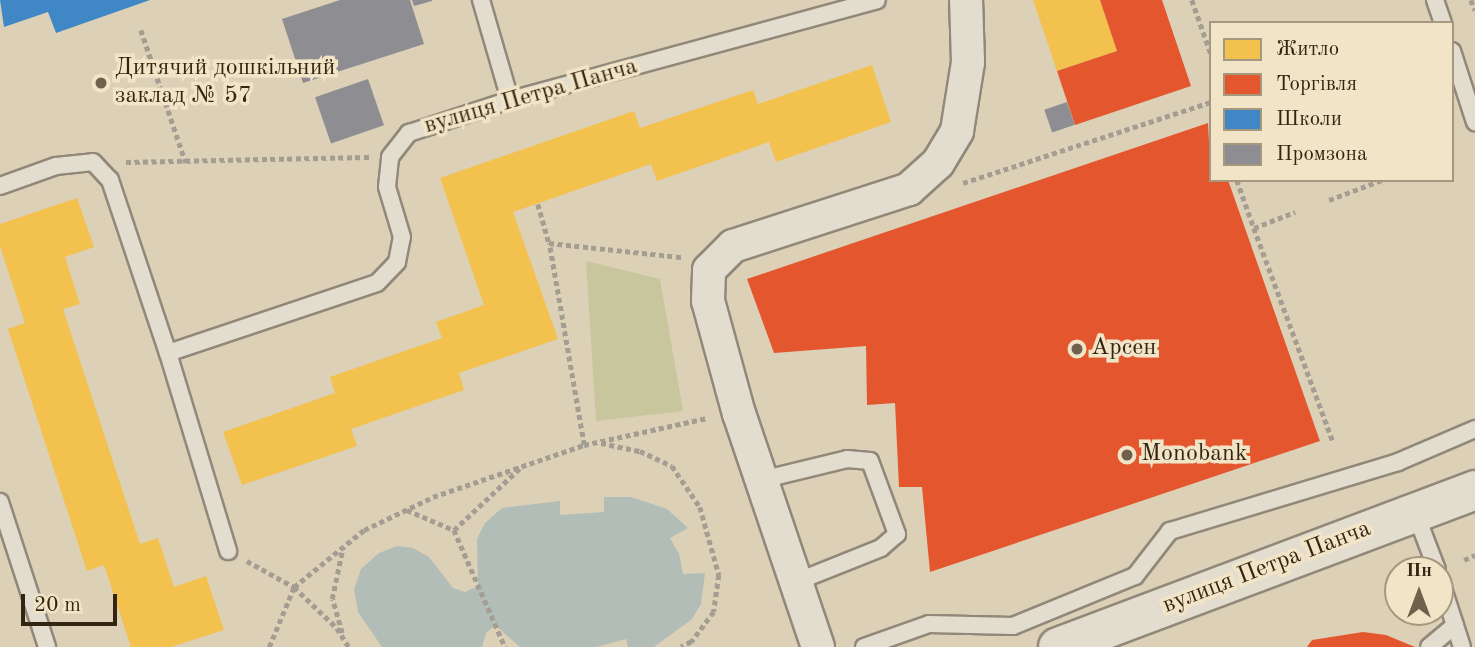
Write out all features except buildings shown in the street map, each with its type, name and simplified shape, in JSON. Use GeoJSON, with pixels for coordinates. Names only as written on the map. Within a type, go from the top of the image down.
{"type":"FeatureCollection","features":[{"type":"Feature","properties":{"kind":"street"},"geometry":{"type":"LineString","coordinates":[[818,647],[739,414],[708,301],[709,270],[744,242],[909,189],[938,163],[957,131],[968,62],[966,0]]}},
{"type":"Feature","properties":{"kind":"street","name":"вулиця Петра Панча"},"geometry":{"type":"LineString","coordinates":[[1058,647],[1475,490]]}},
{"type":"Feature","properties":{"kind":"lane"},"geometry":{"type":"LineString","coordinates":[[481,0],[510,100]]}},
{"type":"Feature","properties":{"kind":"lane","name":"вулиця Петра Панча"},"geometry":{"type":"LineString","coordinates":[[390,157],[409,133],[510,100],[877,0]]}},
{"type":"Feature","properties":{"kind":"lane"},"geometry":{"type":"LineString","coordinates":[[1435,0],[1442,21]]}},
{"type":"Feature","properties":{"kind":"lane"},"geometry":{"type":"LineString","coordinates":[[1454,57],[1475,122]]}},
{"type":"Feature","properties":{"kind":"lane"},"geometry":{"type":"LineString","coordinates":[[168,353],[377,283],[397,262],[402,237],[387,187],[390,157]]}},
{"type":"Feature","properties":{"kind":"lane"},"geometry":{"type":"LineString","coordinates":[[0,187],[56,166],[93,162],[110,180],[168,353],[228,551]]}},
{"type":"Feature","properties":{"kind":"lane"},"geometry":{"type":"LineString","coordinates":[[864,647],[929,624],[1013,626],[1135,576],[1170,531],[1398,463],[1475,429]]}},
{"type":"Feature","properties":{"kind":"lane"},"geometry":{"type":"LineString","coordinates":[[761,480],[847,459],[870,461],[897,534],[881,548],[796,582]]}},
{"type":"Feature","properties":{"kind":"lane"},"geometry":{"type":"LineString","coordinates":[[0,502],[47,647]]}},
{"type":"Feature","properties":{"kind":"lane"},"geometry":{"type":"LineString","coordinates":[[1415,512],[1432,556]]}},
{"type":"Feature","properties":{"kind":"lane"},"geometry":{"type":"LineString","coordinates":[[1454,622],[1462,647]]}},
{"type":"Feature","properties":{"kind":"lane"},"geometry":{"type":"LineString","coordinates":[[1429,647],[1455,625]]}},
{"type":"Feature","properties":{"kind":"path"},"geometry":{"type":"LineString","coordinates":[[1192,0],[1209,48]]}},
{"type":"Feature","properties":{"kind":"path"},"geometry":{"type":"LineString","coordinates":[[1471,0],[1475,10]]}},
{"type":"Feature","properties":{"kind":"path"},"geometry":{"type":"LineString","coordinates":[[141,30],[186,163]]}},
{"type":"Feature","properties":{"kind":"path"},"geometry":{"type":"LineString","coordinates":[[909,189],[974,182],[1209,104]]}},
{"type":"Feature","properties":{"kind":"path"},"geometry":{"type":"LineString","coordinates":[[93,162],[186,163],[390,157]]}},
{"type":"Feature","properties":{"kind":"path"},"geometry":{"type":"LineString","coordinates":[[1238,182],[1333,442]]}},
{"type":"Feature","properties":{"kind":"path"},"geometry":{"type":"LineString","coordinates":[[1329,200],[1377,182]]}},
{"type":"Feature","properties":{"kind":"path"},"geometry":{"type":"LineString","coordinates":[[538,204],[549,243],[584,445]]}},
{"type":"Feature","properties":{"kind":"path"},"geometry":{"type":"LineString","coordinates":[[1254,228],[1295,212]]}},
{"type":"Feature","properties":{"kind":"path"},"geometry":{"type":"LineString","coordinates":[[549,243],[682,257]]}},
{"type":"Feature","properties":{"kind":"path"},"geometry":{"type":"LineString","coordinates":[[269,647],[294,587],[364,530],[407,509],[584,445],[739,414]]}},
{"type":"Feature","properties":{"kind":"path"},"geometry":{"type":"LineString","coordinates":[[597,442],[640,451],[672,466],[700,507],[719,575],[713,612],[691,642],[681,647]]}},
{"type":"Feature","properties":{"kind":"path"},"geometry":{"type":"LineString","coordinates":[[454,530],[522,466]]}},
{"type":"Feature","properties":{"kind":"path"},"geometry":{"type":"LineString","coordinates":[[407,509],[454,530],[505,647]]}},
{"type":"Feature","properties":{"kind":"path"},"geometry":{"type":"LineString","coordinates":[[343,638],[332,599],[344,546]]}},
{"type":"Feature","properties":{"kind":"path"},"geometry":{"type":"LineString","coordinates":[[228,551],[294,587],[349,647]]}},
{"type":"Feature","properties":{"kind":"path"},"geometry":{"type":"LineString","coordinates":[[1464,560],[1475,555]]}},
{"type":"Feature","properties":{"kind":"shaded area"},"geometry":{"type":"Polygon","coordinates":[[[586,261],[660,279],[683,411],[596,421],[586,261]]]}},
{"type":"Feature","properties":{"kind":"shaded area"},"geometry":{"type":"Polygon","coordinates":[[[604,497],[631,497],[667,509],[688,528],[670,538],[679,554],[683,574],[705,573],[701,604],[692,619],[654,647],[628,647],[626,639],[596,647],[520,647],[495,625],[486,633],[482,647],[382,647],[358,612],[354,589],[361,569],[379,553],[397,546],[413,548],[429,557],[453,588],[465,592],[478,586],[477,539],[485,523],[502,508],[560,501],[560,515],[604,512],[604,497]]]}},
{"type":"Feature","properties":{"kind":"place","name":"Дитячий дошкільний заклад № 57"},"geometry":{"type":"Point","coordinates":[101,83]}},
{"type":"Feature","properties":{"kind":"place","name":"Арсен"},"geometry":{"type":"Point","coordinates":[1077,349]}},
{"type":"Feature","properties":{"kind":"place","name":"Monobank"},"geometry":{"type":"Point","coordinates":[1127,455]}}]}
